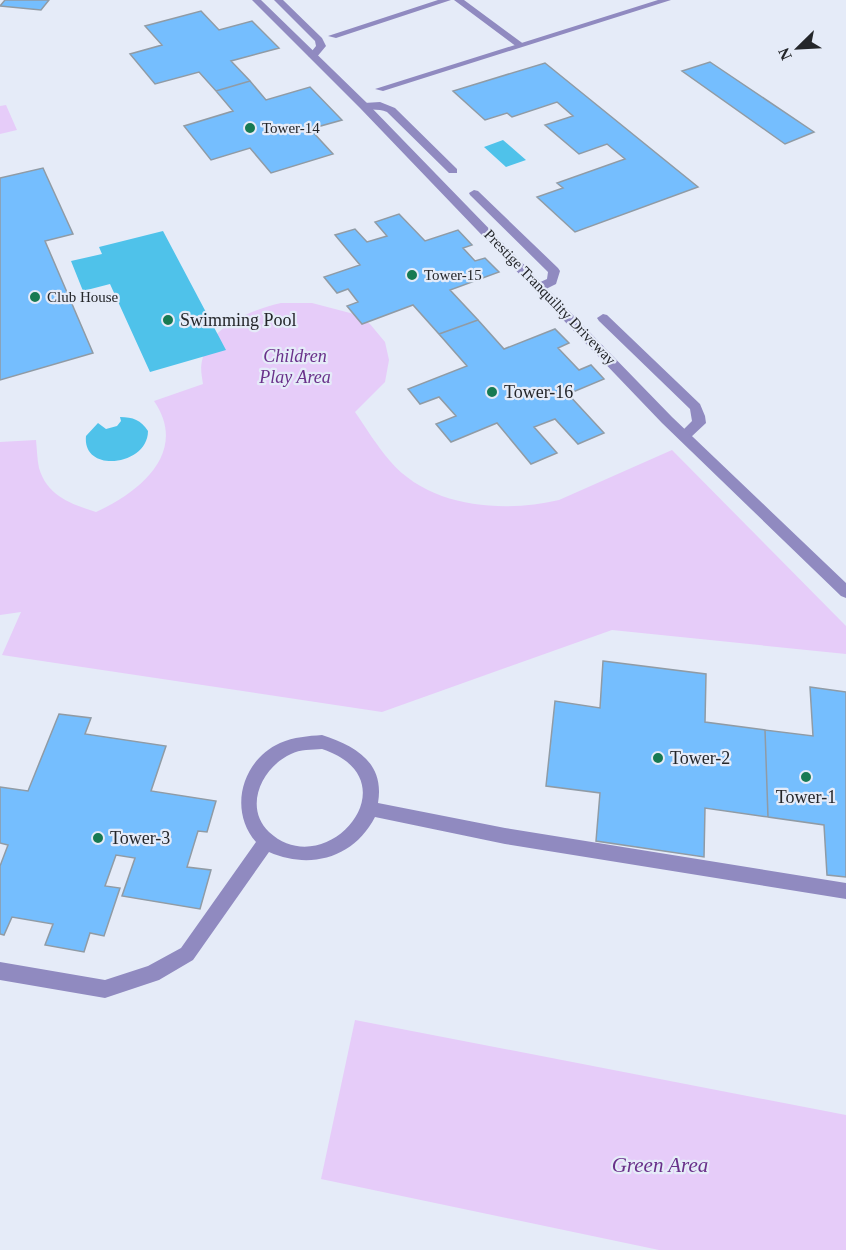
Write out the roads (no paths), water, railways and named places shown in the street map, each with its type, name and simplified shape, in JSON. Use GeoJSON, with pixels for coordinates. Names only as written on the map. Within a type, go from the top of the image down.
{"type":"FeatureCollection","features":[{"type":"Feature","properties":{"kind":"street","name":"Prestige Tranquility Driveway"},"geometry":{"type":"LineString","coordinates":[[256,0],[364,106],[667,420],[686,435],[846,592]]}},
{"type":"Feature","properties":{"kind":"street"},"geometry":{"type":"LineString","coordinates":[[278,0],[319,40],[321,46],[313,56]]}},
{"type":"Feature","properties":{"kind":"street"},"geometry":{"type":"LineString","coordinates":[[333,36],[447,0]]}},
{"type":"Feature","properties":{"kind":"street"},"geometry":{"type":"LineString","coordinates":[[458,0],[520,45]]}},
{"type":"Feature","properties":{"kind":"street"},"geometry":{"type":"LineString","coordinates":[[380,89],[667,0]]}},
{"type":"Feature","properties":{"kind":"street"},"geometry":{"type":"LineString","coordinates":[[364,106],[380,105],[391,110],[453,171]]}},
{"type":"Feature","properties":{"kind":"street"},"geometry":{"type":"LineString","coordinates":[[474,193],[554,272],[552,280],[540,287]]}},
{"type":"Feature","properties":{"kind":"street"},"geometry":{"type":"LineString","coordinates":[[603,318],[695,407],[699,423],[686,435]]}},
{"type":"Feature","properties":{"kind":"street"},"geometry":{"type":"LineString","coordinates":[[322,742],[341,748],[356,758],[367,773],[372,790],[370,809],[364,824],[353,838],[319,854],[301,854],[283,850],[267,841],[255,828],[249,812],[249,794],[254,776],[266,761],[283,749],[302,743],[322,742]]}},
{"type":"Feature","properties":{"kind":"street"},"geometry":{"type":"LineString","coordinates":[[370,809],[505,836],[846,891]]}},
{"type":"Feature","properties":{"kind":"street"},"geometry":{"type":"LineString","coordinates":[[0,970],[105,989],[152,974],[187,954],[267,841]]}},
{"type":"Feature","properties":{"kind":"water"},"geometry":{"type":"Polygon","coordinates":[[[503,140],[526,160],[506,167],[484,147],[503,140]]]}},
{"type":"Feature","properties":{"kind":"water","name":"Swimming Pool"},"geometry":{"type":"Polygon","coordinates":[[[163,231],[226,350],[150,372],[110,284],[83,291],[71,261],[102,254],[99,247],[163,231]]]}},
{"type":"Feature","properties":{"kind":"water"},"geometry":{"type":"Polygon","coordinates":[[[120,417],[133,419],[142,424],[148,431],[145,443],[138,452],[116,461],[94,456],[88,448],[86,436],[98,423],[106,429],[117,426],[121,421],[120,417]]]}},
{"type":"Feature","properties":{"kind":"place","name":"Tower-14"},"geometry":{"type":"Point","coordinates":[250,128]}},
{"type":"Feature","properties":{"kind":"place","name":"Tower-15"},"geometry":{"type":"Point","coordinates":[412,275]}},
{"type":"Feature","properties":{"kind":"place","name":"Club House"},"geometry":{"type":"Point","coordinates":[35,297]}},
{"type":"Feature","properties":{"kind":"place","name":"Swimming Pool"},"geometry":{"type":"Point","coordinates":[168,320]}},
{"type":"Feature","properties":{"kind":"place","name":"Tower-16"},"geometry":{"type":"Point","coordinates":[492,392]}},
{"type":"Feature","properties":{"kind":"place","name":"Tower-2"},"geometry":{"type":"Point","coordinates":[658,758]}},
{"type":"Feature","properties":{"kind":"place","name":"Tower-1"},"geometry":{"type":"Point","coordinates":[806,777]}},
{"type":"Feature","properties":{"kind":"place","name":"Tower-3"},"geometry":{"type":"Point","coordinates":[98,838]}},
{"type":"Feature","properties":{"kind":"park label","name":"Children Play Area"},"geometry":{"type":"Point","coordinates":[295,366]}},
{"type":"Feature","properties":{"kind":"park label","name":"Green Area"},"geometry":{"type":"Point","coordinates":[660,1165]}}]}
